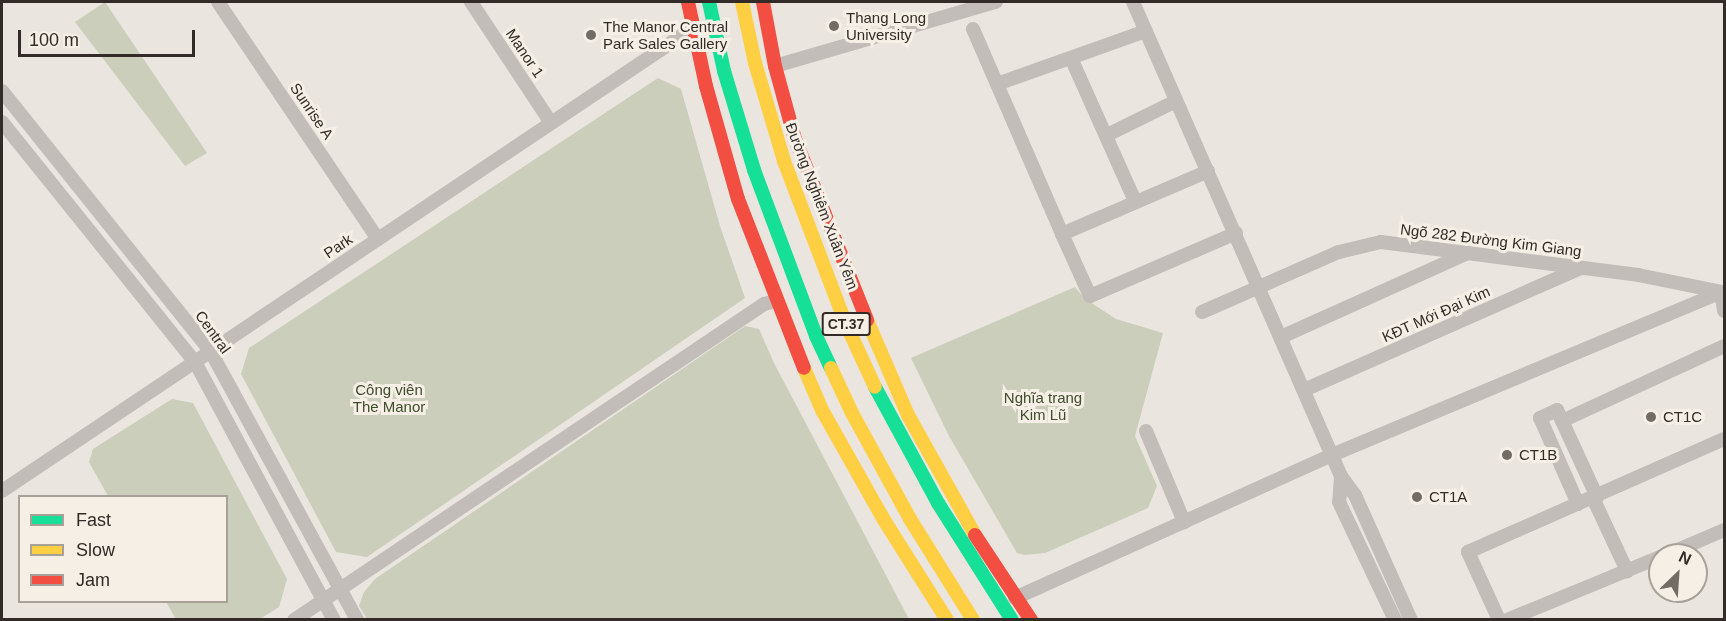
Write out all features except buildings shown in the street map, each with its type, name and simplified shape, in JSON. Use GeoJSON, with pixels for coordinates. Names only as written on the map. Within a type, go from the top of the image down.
{"type":"FeatureCollection","features":[{"type":"Feature","properties":{"kind":"main road"},"geometry":{"type":"LineString","coordinates":[[688,2],[708,96],[735,189],[775,301],[822,410],[884,520],[947,620]]}},
{"type":"Feature","properties":{"kind":"main road","name":"CT.37"},"geometry":{"type":"LineString","coordinates":[[710,2],[724,71],[754,170],[816,336],[852,413],[910,519],[973,620]]}},
{"type":"Feature","properties":{"kind":"main road","name":"CT.37"},"geometry":{"type":"LineString","coordinates":[[742,2],[755,63],[784,161],[846,324],[881,400],[938,503],[1012,620]]}},
{"type":"Feature","properties":{"kind":"main road","name":"Đường Nghiêm Xuân Yêm"},"geometry":{"type":"LineString","coordinates":[[763,2],[775,66],[795,139],[845,271],[908,415],[978,541],[1031,620]]}},
{"type":"Feature","properties":{"kind":"main road"},"geometry":{"type":"LineString","coordinates":[[775,301],[845,271]]}},
{"type":"Feature","properties":{"kind":"street","name":"Sunrise A"},"geometry":{"type":"LineString","coordinates":[[218,2],[378,239]]}},
{"type":"Feature","properties":{"kind":"street","name":"Manor 1"},"geometry":{"type":"LineString","coordinates":[[471,2],[552,123]]}},
{"type":"Feature","properties":{"kind":"street"},"geometry":{"type":"LineString","coordinates":[[775,66],[996,2]]}},
{"type":"Feature","properties":{"kind":"street"},"geometry":{"type":"LineString","coordinates":[[1133,2],[1341,476],[1355,495],[1411,620]]}},
{"type":"Feature","properties":{"kind":"street","name":"Park"},"geometry":{"type":"LineString","coordinates":[[2,490],[693,28]]}},
{"type":"Feature","properties":{"kind":"street"},"geometry":{"type":"LineString","coordinates":[[973,29],[1090,296],[1236,233]]}},
{"type":"Feature","properties":{"kind":"street"},"geometry":{"type":"LineString","coordinates":[[997,84],[1146,31]]}},
{"type":"Feature","properties":{"kind":"street"},"geometry":{"type":"LineString","coordinates":[[1071,58],[1135,201]]}},
{"type":"Feature","properties":{"kind":"street","name":"Central"},"geometry":{"type":"LineString","coordinates":[[2,91],[211,352],[357,620]]}},
{"type":"Feature","properties":{"kind":"street"},"geometry":{"type":"LineString","coordinates":[[1107,135],[1176,101]]}},
{"type":"Feature","properties":{"kind":"street"},"geometry":{"type":"LineString","coordinates":[[2,122],[195,362],[321,600],[334,620]]}},
{"type":"Feature","properties":{"kind":"street"},"geometry":{"type":"LineString","coordinates":[[1062,234],[1208,171]]}},
{"type":"Feature","properties":{"kind":"street","name":"Ngõ 282 Đường Kim Giang"},"geometry":{"type":"LineString","coordinates":[[1202,312],[1259,285],[1363,245],[1381,242],[1638,275],[1723,292]]}},
{"type":"Feature","properties":{"kind":"street"},"geometry":{"type":"LineString","coordinates":[[1281,337],[1468,253]]}},
{"type":"Feature","properties":{"kind":"street","name":"KĐT Mới Đại Kim"},"geometry":{"type":"LineString","coordinates":[[1304,390],[1581,268]]}},
{"type":"Feature","properties":{"kind":"street"},"geometry":{"type":"LineString","coordinates":[[1015,598],[1332,455],[1723,292],[1725,311]]}},
{"type":"Feature","properties":{"kind":"street"},"geometry":{"type":"LineString","coordinates":[[294,620],[754,311],[775,301]]}},
{"type":"Feature","properties":{"kind":"street"},"geometry":{"type":"LineString","coordinates":[[1562,421],[1725,346]]}},
{"type":"Feature","properties":{"kind":"street"},"geometry":{"type":"LineString","coordinates":[[1578,504],[1540,418],[1557,410],[1627,571]]}},
{"type":"Feature","properties":{"kind":"street"},"geometry":{"type":"LineString","coordinates":[[1146,431],[1184,522]]}},
{"type":"Feature","properties":{"kind":"street"},"geometry":{"type":"LineString","coordinates":[[1499,620],[1468,552],[1725,440]]}},
{"type":"Feature","properties":{"kind":"street"},"geometry":{"type":"LineString","coordinates":[[1558,458],[1576,450]]}},
{"type":"Feature","properties":{"kind":"street"},"geometry":{"type":"LineString","coordinates":[[1341,476],[1339,502],[1394,619]]}},
{"type":"Feature","properties":{"kind":"street"},"geometry":{"type":"LineString","coordinates":[[1339,502],[1355,495]]}},
{"type":"Feature","properties":{"kind":"street"},"geometry":{"type":"LineString","coordinates":[[1694,543],[1725,530]]}},
{"type":"Feature","properties":{"kind":"street"},"geometry":{"type":"LineString","coordinates":[[1507,620],[1648,562]]}},
{"type":"Feature","properties":{"kind":"green space"},"geometry":{"type":"Polygon","coordinates":[[[105,2],[207,153],[185,166],[75,22],[105,2]]]}},
{"type":"Feature","properties":{"kind":"green space","name":"Công viên The Manor"},"geometry":{"type":"Polygon","coordinates":[[[658,78],[681,89],[720,226],[745,298],[367,557],[336,552],[241,374],[249,348],[658,78]]]}},
{"type":"Feature","properties":{"kind":"green space","name":"Nghĩa trang Kim Lũ"},"geometry":{"type":"Polygon","coordinates":[[[1075,287],[1084,298],[1116,319],[1163,333],[1135,436],[1157,486],[1148,508],[1045,553],[1024,555],[1017,553],[949,436],[911,358],[1075,287]]]}},
{"type":"Feature","properties":{"kind":"green space"},"geometry":{"type":"Polygon","coordinates":[[[745,326],[759,329],[774,363],[909,619],[367,619],[359,606],[364,592],[375,579],[745,326]]]}},
{"type":"Feature","properties":{"kind":"green space"},"geometry":{"type":"Polygon","coordinates":[[[172,399],[193,403],[287,579],[279,607],[260,619],[176,619],[167,603],[228,603],[228,495],[107,495],[89,462],[93,449],[172,399]]]}},
{"type":"Feature","properties":{"kind":"traffic: slow"},"geometry":{"type":"LineString","coordinates":[[742,2],[755,63],[784,161],[846,324],[875,387]]}},
{"type":"Feature","properties":{"kind":"traffic: slow"},"geometry":{"type":"LineString","coordinates":[[867,320],[908,415],[975,535]]}},
{"type":"Feature","properties":{"kind":"traffic: slow"},"geometry":{"type":"LineString","coordinates":[[804,368],[822,410],[884,520],[947,620]]}},
{"type":"Feature","properties":{"kind":"traffic: slow"},"geometry":{"type":"LineString","coordinates":[[831,368],[852,413],[910,519],[973,620]]}},
{"type":"Feature","properties":{"kind":"traffic: jam"},"geometry":{"type":"LineString","coordinates":[[688,2],[706,86],[738,199],[804,368]]}},
{"type":"Feature","properties":{"kind":"traffic: jam"},"geometry":{"type":"LineString","coordinates":[[763,2],[775,66],[795,139],[867,320]]}},
{"type":"Feature","properties":{"kind":"traffic: jam"},"geometry":{"type":"LineString","coordinates":[[975,535],[1031,620]]}},
{"type":"Feature","properties":{"kind":"traffic: fast"},"geometry":{"type":"LineString","coordinates":[[709,2],[724,71],[754,170],[816,336],[831,368]]}},
{"type":"Feature","properties":{"kind":"traffic: fast"},"geometry":{"type":"LineString","coordinates":[[875,387],[938,503],[1012,620]]}},
{"type":"Feature","properties":{"kind":"place","name":"Thang Long University"},"geometry":{"type":"Point","coordinates":[834,26]}},
{"type":"Feature","properties":{"kind":"place","name":"The Manor Central Park Sales Gallery"},"geometry":{"type":"Point","coordinates":[591,35]}},
{"type":"Feature","properties":{"kind":"place","name":"CT1C"},"geometry":{"type":"Point","coordinates":[1651,417]}},
{"type":"Feature","properties":{"kind":"place","name":"CT1B"},"geometry":{"type":"Point","coordinates":[1507,455]}},
{"type":"Feature","properties":{"kind":"place","name":"CT1A"},"geometry":{"type":"Point","coordinates":[1417,497]}}]}
